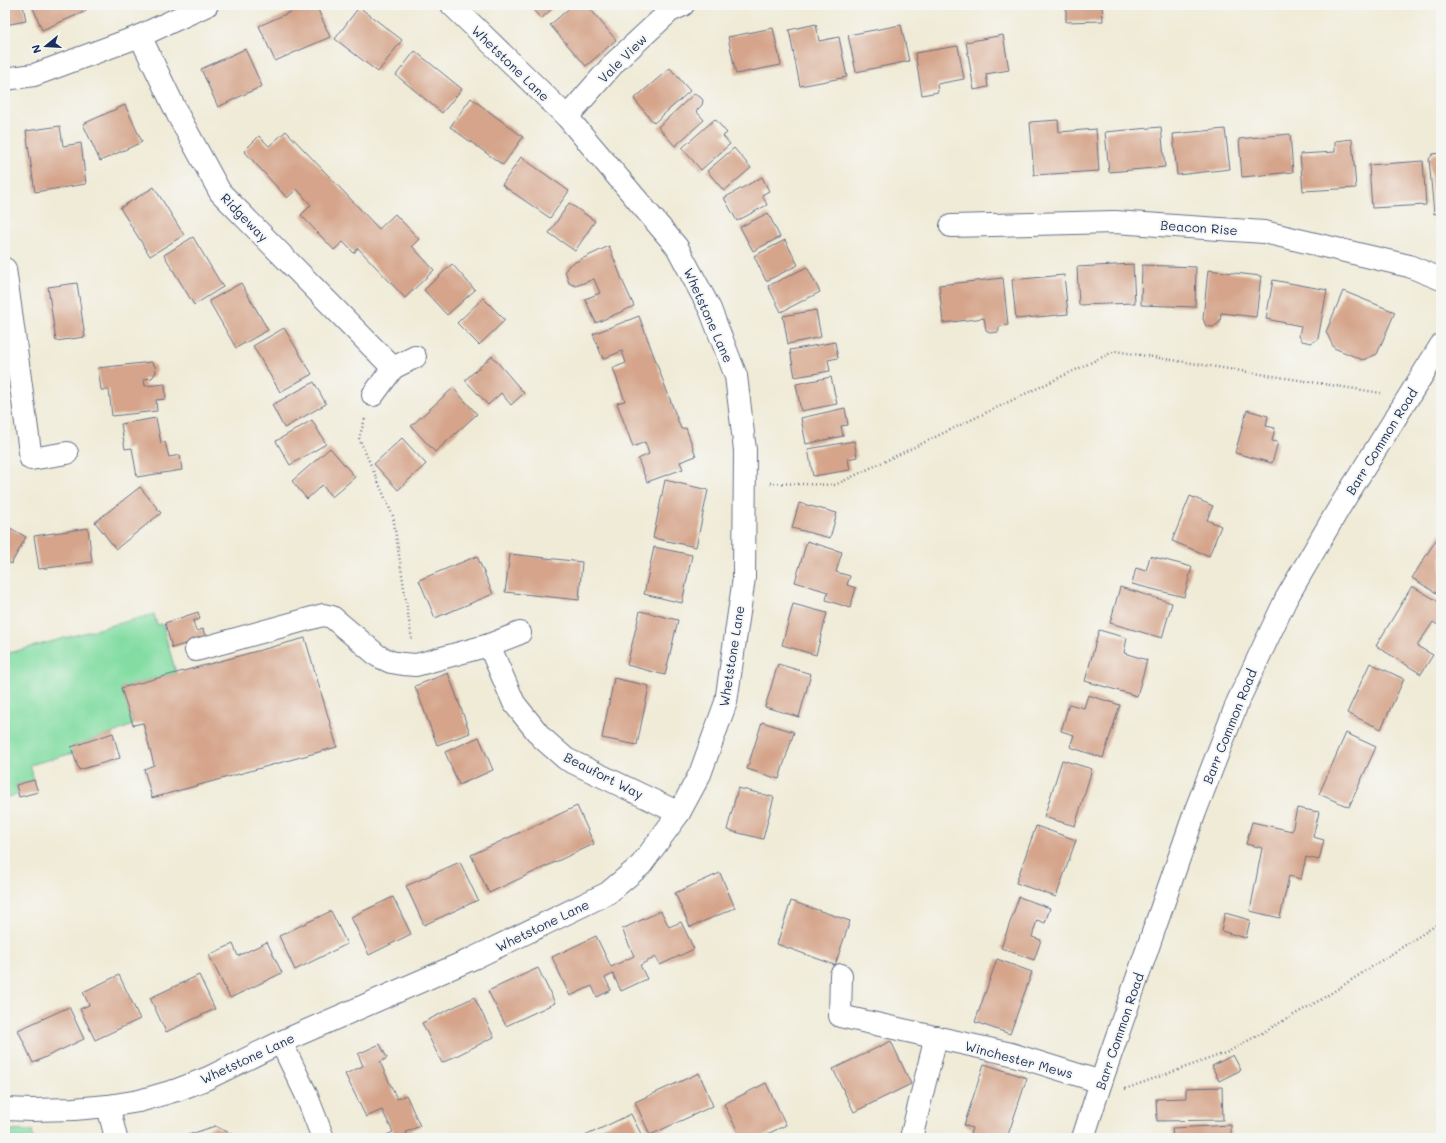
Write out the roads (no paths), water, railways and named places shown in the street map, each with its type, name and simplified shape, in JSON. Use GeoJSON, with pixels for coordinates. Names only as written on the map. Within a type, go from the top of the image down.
{"type":"FeatureCollection","features":[{"type":"Feature","properties":{"kind":"street"},"geometry":{"type":"LineString","coordinates":[[5,79],[34,76],[140,36],[207,5]]}},
{"type":"Feature","properties":{"kind":"street","name":"Whetstone Lane"},"geometry":{"type":"LineString","coordinates":[[5,1108],[32,1110],[74,1109],[108,1106],[139,1101],[177,1090],[208,1078],[281,1042],[474,958],[608,893],[641,865],[679,813],[700,774],[726,702],[744,578],[745,450],[736,376],[710,309],[678,247],[567,117],[452,5]]}},
{"type":"Feature","properties":{"kind":"street","name":"Vale View"},"geometry":{"type":"LineString","coordinates":[[567,117],[615,62],[670,11],[683,5]]}},
{"type":"Feature","properties":{"kind":"street","name":"Ridgeway"},"geometry":{"type":"LineString","coordinates":[[140,36],[178,116],[220,192],[393,368]]}},
{"type":"Feature","properties":{"kind":"street","name":"Beacon Rise"},"geometry":{"type":"LineString","coordinates":[[951,226],[1115,222],[1264,232],[1409,266],[1441,279]]}},
{"type":"Feature","properties":{"kind":"street"},"geometry":{"type":"LineString","coordinates":[[5,269],[31,459],[67,453]]}},
{"type":"Feature","properties":{"kind":"street","name":"Barr Common Road"},"geometry":{"type":"LineString","coordinates":[[1083,1138],[1195,812],[1238,701],[1286,599],[1339,508],[1407,397],[1441,345]]}},
{"type":"Feature","properties":{"kind":"street"},"geometry":{"type":"LineString","coordinates":[[373,395],[393,368],[415,357]]}},
{"type":"Feature","properties":{"kind":"street"},"geometry":{"type":"LineString","coordinates":[[196,650],[323,615],[332,617],[378,656],[391,662],[403,664],[416,665],[489,645],[520,633]]}},
{"type":"Feature","properties":{"kind":"street","name":"Beaufort Way"},"geometry":{"type":"LineString","coordinates":[[489,645],[514,703],[542,737],[566,758],[679,813]]}},
{"type":"Feature","properties":{"kind":"street","name":"Winchester Mews"},"geometry":{"type":"LineString","coordinates":[[841,975],[840,1016],[1011,1054],[1098,1091]]}},
{"type":"Feature","properties":{"kind":"street"},"geometry":{"type":"LineString","coordinates":[[911,1138],[936,1037]]}},
{"type":"Feature","properties":{"kind":"street"},"geometry":{"type":"LineString","coordinates":[[281,1042],[306,1094],[323,1138]]}},
{"type":"Feature","properties":{"kind":"street"},"geometry":{"type":"LineString","coordinates":[[108,1106],[116,1138]]}}]}
